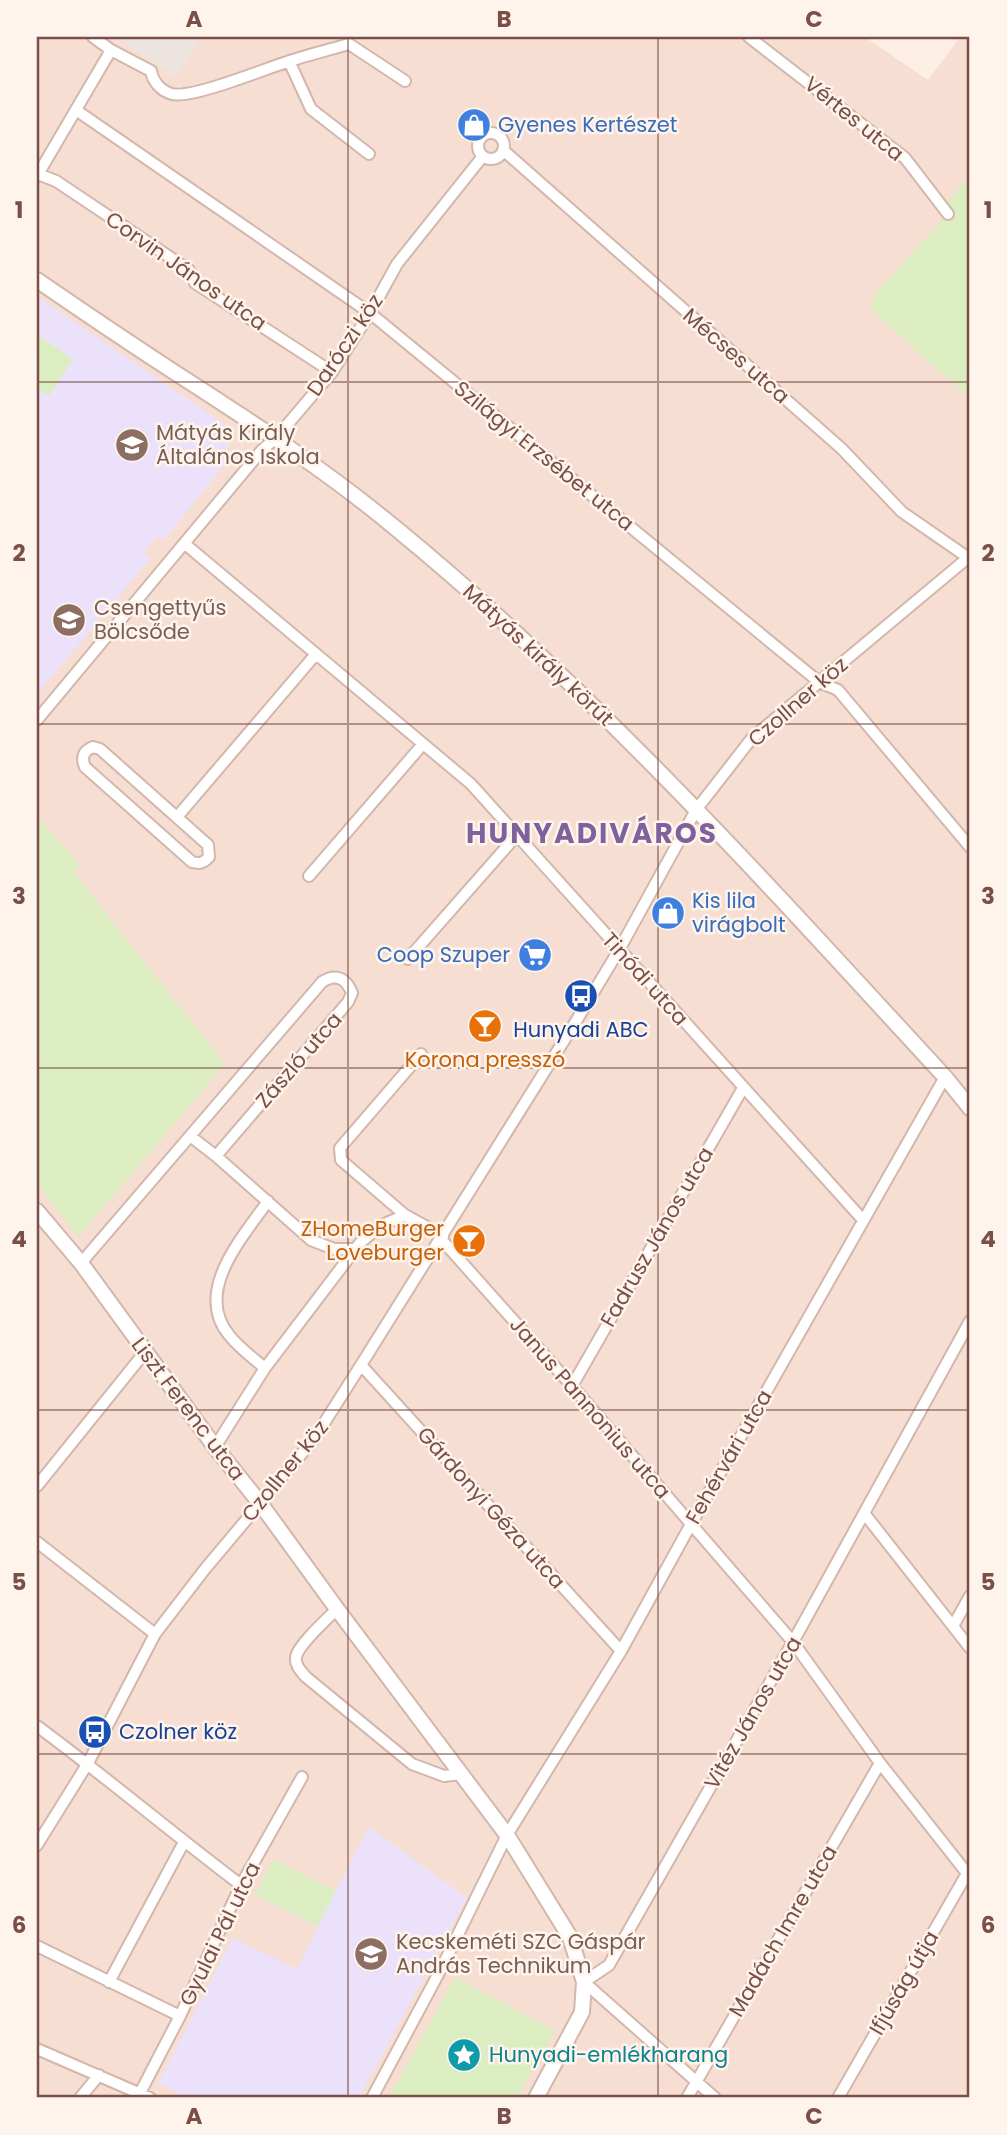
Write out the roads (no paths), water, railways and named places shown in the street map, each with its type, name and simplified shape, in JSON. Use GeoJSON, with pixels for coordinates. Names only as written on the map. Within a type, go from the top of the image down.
{"type":"FeatureCollection","features":[{"type":"Feature","properties":{"kind":"street"},"geometry":{"type":"LineString","coordinates":[[93,37],[111,50],[151,71],[159,88],[174,94],[203,90],[351,40],[405,81]]}},
{"type":"Feature","properties":{"kind":"street","name":"Vértes utca"},"geometry":{"type":"LineString","coordinates":[[749,37],[905,158],[948,214]]}},
{"type":"Feature","properties":{"kind":"street"},"geometry":{"type":"LineString","coordinates":[[37,175],[111,50]]}},
{"type":"Feature","properties":{"kind":"street"},"geometry":{"type":"LineString","coordinates":[[289,61],[311,109],[369,154]]}},
{"type":"Feature","properties":{"kind":"street","name":"Szilágyi Erzsébet utca"},"geometry":{"type":"LineString","coordinates":[[76,110],[370,313],[819,682],[838,690],[970,847]]}},
{"type":"Feature","properties":{"kind":"street","name":"Mécses utca"},"geometry":{"type":"LineString","coordinates":[[483,156],[478,145],[485,135],[493,134],[500,138],[503,150],[842,449],[902,512],[970,558]]}},
{"type":"Feature","properties":{"kind":"street"},"geometry":{"type":"LineString","coordinates":[[483,156],[492,159],[503,150]]}},
{"type":"Feature","properties":{"kind":"street","name":"Daróczi köz"},"geometry":{"type":"LineString","coordinates":[[37,720],[262,450],[276,438],[332,372],[370,313],[397,264],[483,156]]}},
{"type":"Feature","properties":{"kind":"street","name":"Corvin János utca"},"geometry":{"type":"LineString","coordinates":[[37,175],[56,181],[189,270],[195,283],[332,372]]}},
{"type":"Feature","properties":{"kind":"street","name":"Mátyás király körút"},"geometry":{"type":"LineString","coordinates":[[37,280],[276,438],[392,524],[485,605],[604,715],[696,810],[945,1077],[970,1108]]}},
{"type":"Feature","properties":{"kind":"street","name":"Tinódi utca"},"geometry":{"type":"LineString","coordinates":[[185,544],[471,784],[863,1220]]}},
{"type":"Feature","properties":{"kind":"street","name":"Czollner köz"},"geometry":{"type":"LineString","coordinates":[[37,1845],[88,1763],[155,1634],[314,1439],[361,1366],[442,1237],[527,1090],[619,950],[696,810],[752,738],[970,558]]}},
{"type":"Feature","properties":{"kind":"street"},"geometry":{"type":"LineString","coordinates":[[177,817],[316,653]]}},
{"type":"Feature","properties":{"kind":"street"},"geometry":{"type":"LineString","coordinates":[[309,876],[422,744]]}},
{"type":"Feature","properties":{"kind":"street"},"geometry":{"type":"LineString","coordinates":[[93,747],[100,749],[177,817],[208,845],[209,857],[204,862],[192,862],[85,767],[83,754],[93,747]]}},
{"type":"Feature","properties":{"kind":"street"},"geometry":{"type":"LineString","coordinates":[[408,959],[517,835]]}},
{"type":"Feature","properties":{"kind":"street","name":"Zászló utca"},"geometry":{"type":"LineString","coordinates":[[81,1263],[322,982],[330,977],[338,977],[348,984],[352,993],[348,1002],[216,1156]]}},
{"type":"Feature","properties":{"kind":"street"},"geometry":{"type":"LineString","coordinates":[[421,1054],[340,1148],[341,1160],[405,1215],[442,1237]]}},
{"type":"Feature","properties":{"kind":"street","name":"Fehérvári utca"},"geometry":{"type":"LineString","coordinates":[[372,2098],[441,1969],[507,1835],[621,1651],[945,1077]]}},
{"type":"Feature","properties":{"kind":"street","name":"Fadrusz János utca"},"geometry":{"type":"LineString","coordinates":[[572,1386],[743,1088]]}},
{"type":"Feature","properties":{"kind":"street"},"geometry":{"type":"LineString","coordinates":[[190,1136],[229,1167],[310,1240],[334,1249],[357,1249]]}},
{"type":"Feature","properties":{"kind":"street"},"geometry":{"type":"LineString","coordinates":[[265,1368],[230,1338],[221,1321],[217,1297],[221,1276],[231,1255],[268,1201]]}},
{"type":"Feature","properties":{"kind":"street","name":"Liszt Ferenc utca"},"geometry":{"type":"LineString","coordinates":[[37,1212],[81,1263],[215,1447],[260,1503],[507,1835],[570,1937],[584,1982]]}},
{"type":"Feature","properties":{"kind":"street"},"geometry":{"type":"LineString","coordinates":[[215,1447],[265,1368],[360,1243],[380,1226],[405,1215]]}},
{"type":"Feature","properties":{"kind":"street","name":"Janus Pannonius utca"},"geometry":{"type":"LineString","coordinates":[[442,1237],[793,1642],[880,1763],[969,1872]]}},
{"type":"Feature","properties":{"kind":"street","name":"Vitéz János utca"},"geometry":{"type":"LineString","coordinates":[[584,1982],[609,1965],[793,1642],[970,1321]]}},
{"type":"Feature","properties":{"kind":"street"},"geometry":{"type":"LineString","coordinates":[[37,1486],[145,1352]]}},
{"type":"Feature","properties":{"kind":"street","name":"Gárdonyi Géza utca"},"geometry":{"type":"LineString","coordinates":[[361,1366],[621,1651]]}},
{"type":"Feature","properties":{"kind":"street"},"geometry":{"type":"LineString","coordinates":[[864,1513],[970,1648]]}},
{"type":"Feature","properties":{"kind":"street"},"geometry":{"type":"LineString","coordinates":[[37,1542],[155,1634]]}},
{"type":"Feature","properties":{"kind":"street"},"geometry":{"type":"LineString","coordinates":[[953,1626],[970,1596]]}},
{"type":"Feature","properties":{"kind":"street"},"geometry":{"type":"LineString","coordinates":[[337,1609],[300,1649],[296,1658],[298,1667],[306,1677],[412,1764],[444,1776],[461,1774]]}},
{"type":"Feature","properties":{"kind":"street"},"geometry":{"type":"LineString","coordinates":[[37,1726],[88,1763],[241,1885]]}},
{"type":"Feature","properties":{"kind":"street","name":"Madách Imre utca"},"geometry":{"type":"LineString","coordinates":[[687,2098],[880,1763]]}},
{"type":"Feature","properties":{"kind":"street","name":"Gyulai Pál utca"},"geometry":{"type":"LineString","coordinates":[[145,2096],[241,1885],[302,1777]]}},
{"type":"Feature","properties":{"kind":"street"},"geometry":{"type":"LineString","coordinates":[[109,1982],[184,1842]]}},
{"type":"Feature","properties":{"kind":"street","name":"Ifjúság útja"},"geometry":{"type":"LineString","coordinates":[[838,2098],[969,1872]]}},
{"type":"Feature","properties":{"kind":"street"},"geometry":{"type":"LineString","coordinates":[[37,1946],[180,2016]]}},
{"type":"Feature","properties":{"kind":"street"},"geometry":{"type":"LineString","coordinates":[[584,1982],[715,2098]]}},
{"type":"Feature","properties":{"kind":"street"},"geometry":{"type":"LineString","coordinates":[[536,2098],[582,2012],[584,1982]]}},
{"type":"Feature","properties":{"kind":"street"},"geometry":{"type":"LineString","coordinates":[[37,2049],[145,2096]]}},
{"type":"Feature","properties":{"kind":"street"},"geometry":{"type":"LineString","coordinates":[[80,2098],[99,2075]]}},
{"type":"Feature","properties":{"kind":"place","name":"Gyenes Kertészet"},"geometry":{"type":"Point","coordinates":[474,125]}},
{"type":"Feature","properties":{"kind":"place","name":"Mátyás Király Általános Iskola"},"geometry":{"type":"Point","coordinates":[132,445]}},
{"type":"Feature","properties":{"kind":"place","name":"Csengettyűs Bölcsőde"},"geometry":{"type":"Point","coordinates":[69,620]}},
{"type":"Feature","properties":{"kind":"place","name":"Kis lila virágbolt"},"geometry":{"type":"Point","coordinates":[668,913]}},
{"type":"Feature","properties":{"kind":"place","name":"Coop Szuper"},"geometry":{"type":"Point","coordinates":[535,955]}},
{"type":"Feature","properties":{"kind":"place","name":"Hunyadi ABC"},"geometry":{"type":"Point","coordinates":[581,996]}},
{"type":"Feature","properties":{"kind":"place","name":"Korona presszó"},"geometry":{"type":"Point","coordinates":[485,1026]}},
{"type":"Feature","properties":{"kind":"place","name":"ZHomeBurger Loveburger"},"geometry":{"type":"Point","coordinates":[469,1241]}},
{"type":"Feature","properties":{"kind":"place","name":"Czolner köz"},"geometry":{"type":"Point","coordinates":[95,1732]}},
{"type":"Feature","properties":{"kind":"place","name":"Kecskeméti SZC Gáspár András Technikum"},"geometry":{"type":"Point","coordinates":[371,1954]}},
{"type":"Feature","properties":{"kind":"place","name":"Hunyadi-emlékharang"},"geometry":{"type":"Point","coordinates":[464,2055]}},
{"type":"Feature","properties":{"kind":"district","name":"HUNYADIVÁROS"},"geometry":{"type":"Point","coordinates":[592,833]}}]}
